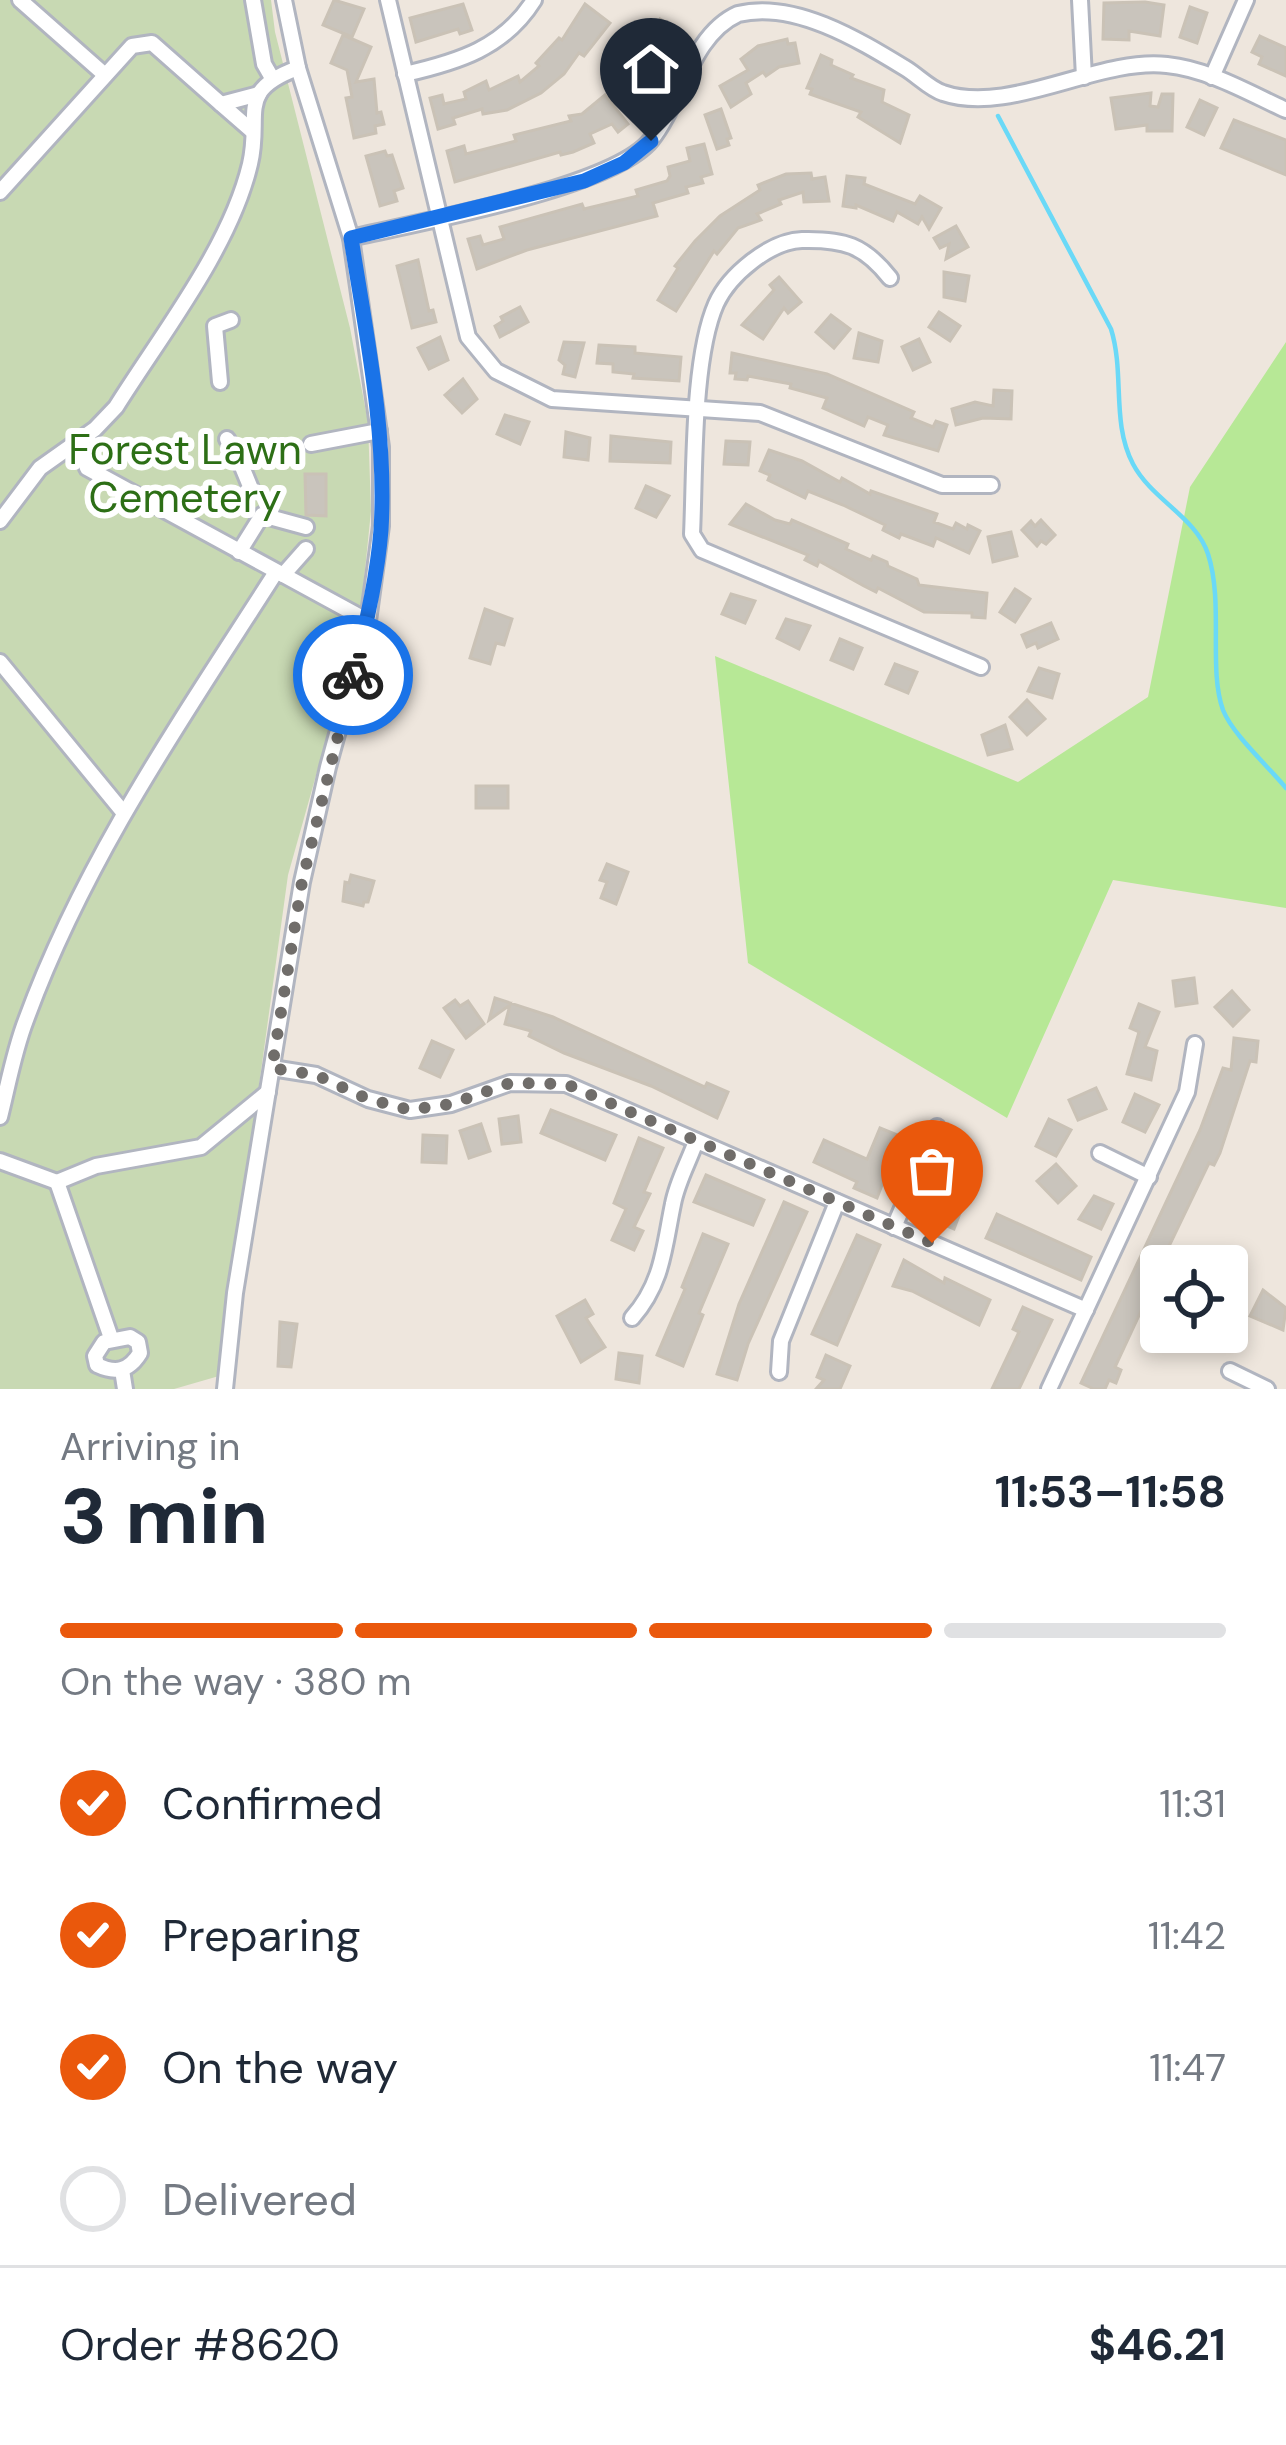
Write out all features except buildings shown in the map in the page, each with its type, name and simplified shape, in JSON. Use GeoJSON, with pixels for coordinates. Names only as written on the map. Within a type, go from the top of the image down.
{"type":"FeatureCollection","features":[{"type":"Feature","properties":{"kind":"street"},"geometry":{"type":"LineString","coordinates":[[20,0],[105,75]]}},
{"type":"Feature","properties":{"kind":"street"},"geometry":{"type":"LineString","coordinates":[[253,0],[264,64],[272,78]]}},
{"type":"Feature","properties":{"kind":"street"},"geometry":{"type":"LineString","coordinates":[[225,1389],[302,882],[368,621],[381,526],[379,431],[351,238],[298,68],[284,0]]}},
{"type":"Feature","properties":{"kind":"street"},"geometry":{"type":"LineString","coordinates":[[388,0],[468,337],[496,371],[552,399],[760,413],[942,485],[991,485]]}},
{"type":"Feature","properties":{"kind":"street"},"geometry":{"type":"LineString","coordinates":[[404,74],[462,58],[508,36],[534,0]]}},
{"type":"Feature","properties":{"kind":"street"},"geometry":{"type":"LineString","coordinates":[[1080,0],[1084,77]]}},
{"type":"Feature","properties":{"kind":"street"},"geometry":{"type":"LineString","coordinates":[[1212,77],[1246,0]]}},
{"type":"Feature","properties":{"kind":"street"},"geometry":{"type":"LineString","coordinates":[[351,238],[584,181],[624,163],[651,141],[715,31],[739,13],[772,8],[801,10],[943,93],[999,98],[1139,65],[1167,65],[1212,77],[1286,110]]}},
{"type":"Feature","properties":{"kind":"street"},"geometry":{"type":"LineString","coordinates":[[0,192],[132,46],[152,43],[252,130]]}},
{"type":"Feature","properties":{"kind":"street"},"geometry":{"type":"LineString","coordinates":[[0,521],[40,468],[116,407],[230,217],[251,163],[259,94],[272,78],[298,68]]}},
{"type":"Feature","properties":{"kind":"street"},"geometry":{"type":"LineString","coordinates":[[221,104],[259,94]]}},
{"type":"Feature","properties":{"kind":"street"},"geometry":{"type":"LineString","coordinates":[[890,278],[870,253],[833,239],[794,240],[757,257],[718,299],[708,329],[698,409],[692,534],[702,550],[981,667]]}},
{"type":"Feature","properties":{"kind":"street"},"geometry":{"type":"LineString","coordinates":[[220,382],[215,326],[231,320]]}},
{"type":"Feature","properties":{"kind":"street"},"geometry":{"type":"LineString","coordinates":[[322,422],[318,442],[379,431]]}},
{"type":"Feature","properties":{"kind":"street"},"geometry":{"type":"LineString","coordinates":[[227,439],[252,491]]}},
{"type":"Feature","properties":{"kind":"street"},"geometry":{"type":"LineString","coordinates":[[78,441],[87,468],[368,621]]}},
{"type":"Feature","properties":{"kind":"street"},"geometry":{"type":"LineString","coordinates":[[238,457],[256,453]]}},
{"type":"Feature","properties":{"kind":"street"},"geometry":{"type":"LineString","coordinates":[[239,551],[262,514],[306,527]]}},
{"type":"Feature","properties":{"kind":"street"},"geometry":{"type":"LineString","coordinates":[[0,1117],[26,1018],[123,812],[279,573],[307,549]]}},
{"type":"Feature","properties":{"kind":"street"},"geometry":{"type":"LineString","coordinates":[[0,662],[123,812]]}},
{"type":"Feature","properties":{"kind":"street"},"geometry":{"type":"LineString","coordinates":[[1049,1389],[1187,1092],[1195,1044]]}},
{"type":"Feature","properties":{"kind":"street"},"geometry":{"type":"LineString","coordinates":[[272,1068],[316,1075],[368,1099],[410,1110],[451,1104],[510,1083],[566,1084],[1086,1310]]}},
{"type":"Feature","properties":{"kind":"street"},"geometry":{"type":"LineString","coordinates":[[0,1161],[57,1182],[96,1166],[201,1147],[268,1092]]}},
{"type":"Feature","properties":{"kind":"street"},"geometry":{"type":"LineString","coordinates":[[894,1227],[937,1127]]}},
{"type":"Feature","properties":{"kind":"street"},"geometry":{"type":"LineString","coordinates":[[632,1318],[649,1300],[666,1257],[674,1200],[696,1141]]}},
{"type":"Feature","properties":{"kind":"street"},"geometry":{"type":"LineString","coordinates":[[1100,1153],[1148,1177]]}},
{"type":"Feature","properties":{"kind":"street"},"geometry":{"type":"LineString","coordinates":[[57,1182],[111,1338]]}},
{"type":"Feature","properties":{"kind":"street"},"geometry":{"type":"LineString","coordinates":[[779,1372],[781,1341],[837,1202]]}},
{"type":"Feature","properties":{"kind":"street"},"geometry":{"type":"LineString","coordinates":[[130,1337],[138,1342],[140,1353],[122,1370],[109,1371],[97,1364],[98,1347],[111,1338],[130,1337]]}},
{"type":"Feature","properties":{"kind":"street"},"geometry":{"type":"LineString","coordinates":[[122,1370],[125,1389]]}},
{"type":"Feature","properties":{"kind":"street"},"geometry":{"type":"LineString","coordinates":[[1230,1371],[1267,1389]]}},
{"type":"Feature","properties":{"kind":"green space","name":"Forest Lawn Cemetery"},"geometry":{"type":"Polygon","coordinates":[[[0,0],[271,0],[368,422],[371,511],[360,619],[288,875],[219,1376],[174,1389],[0,1389],[0,0]]]}},
{"type":"Feature","properties":{"kind":"green space"},"geometry":{"type":"Polygon","coordinates":[[[1286,342],[1286,908],[1113,880],[1007,1118],[748,963],[715,656],[1018,782],[1148,697],[1190,487],[1286,342]]]}},
{"type":"Feature","properties":{"kind":"waterway"},"geometry":{"type":"LineString","coordinates":[[998,116],[1111,329],[1122,432],[1133,464],[1194,529],[1208,554],[1223,710],[1286,788]]}},
{"type":"Feature","properties":{"kind":"way so far"},"geometry":{"type":"LineString","coordinates":[[353,675],[302,882],[272,1068],[316,1075],[368,1099],[410,1110],[451,1104],[510,1083],[566,1084],[932,1243]]}},
{"type":"Feature","properties":{"kind":"route"},"geometry":{"type":"LineString","coordinates":[[353,675],[376,577],[381,447],[351,238],[584,181],[624,163],[651,141]]}}]}
